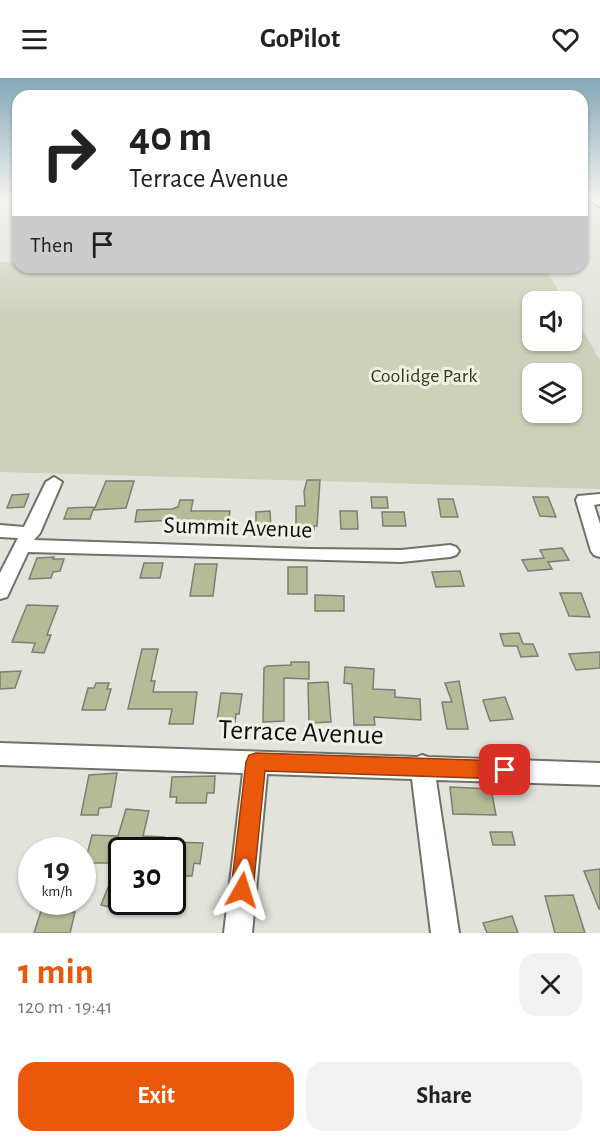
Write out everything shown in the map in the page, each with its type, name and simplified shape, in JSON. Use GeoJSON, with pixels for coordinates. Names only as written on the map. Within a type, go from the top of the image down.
{"type":"FeatureCollection","features":[{"type":"Feature","properties":{"kind":"street"},"geometry":{"type":"LineString","coordinates":[[0,592],[54,482]]}},
{"type":"Feature","properties":{"kind":"street"},"geometry":{"type":"LineString","coordinates":[[600,499],[584,500],[600,551]]}},
{"type":"Feature","properties":{"kind":"street","name":"Summit Avenue"},"geometry":{"type":"LineString","coordinates":[[0,531],[27,539],[321,555],[401,556],[450,551]]}},
{"type":"Feature","properties":{"kind":"street","name":"Terrace Avenue"},"geometry":{"type":"LineString","coordinates":[[0,754],[422,766],[600,774]]}},
{"type":"Feature","properties":{"kind":"street"},"geometry":{"type":"LineString","coordinates":[[238,933],[256,762]]}},
{"type":"Feature","properties":{"kind":"street"},"geometry":{"type":"LineString","coordinates":[[422,766],[445,933]]}},
{"type":"Feature","properties":{"kind":"green space","name":"Coolidge Park"},"geometry":{"type":"Polygon","coordinates":[[[0,262],[12,262],[12,273],[548,273],[559,291],[522,291],[522,351],[582,351],[582,329],[600,360],[600,489],[0,472],[0,262]]]}},
{"type":"Feature","properties":{"kind":"building"},"geometry":{"type":"Polygon","coordinates":[[[307,480],[320,480],[317,526],[314,526],[314,530],[296,530],[296,506],[305,506],[304,491],[307,480]]]}},
{"type":"Feature","properties":{"kind":"building"},"geometry":{"type":"Polygon","coordinates":[[[106,481],[134,481],[126,508],[94,510],[106,481]]]}},
{"type":"Feature","properties":{"kind":"building"},"geometry":{"type":"Polygon","coordinates":[[[29,494],[24,507],[7,508],[12,495],[29,494]]]}},
{"type":"Feature","properties":{"kind":"building"},"geometry":{"type":"Polygon","coordinates":[[[371,497],[387,497],[388,508],[372,508],[371,497]]]}},
{"type":"Feature","properties":{"kind":"building"},"geometry":{"type":"Polygon","coordinates":[[[533,497],[548,497],[556,517],[540,516],[533,497]]]}},
{"type":"Feature","properties":{"kind":"building"},"geometry":{"type":"Polygon","coordinates":[[[438,499],[453,499],[458,517],[441,517],[438,499]]]}},
{"type":"Feature","properties":{"kind":"building"},"geometry":{"type":"Polygon","coordinates":[[[180,500],[193,500],[191,511],[230,511],[228,524],[174,522],[174,520],[135,522],[137,510],[172,509],[178,507],[180,500]]]}},
{"type":"Feature","properties":{"kind":"building"},"geometry":{"type":"Polygon","coordinates":[[[94,507],[90,519],[64,519],[68,508],[94,507]]]}},
{"type":"Feature","properties":{"kind":"building"},"geometry":{"type":"Polygon","coordinates":[[[270,511],[271,530],[256,530],[256,512],[270,511]]]}},
{"type":"Feature","properties":{"kind":"building"},"geometry":{"type":"Polygon","coordinates":[[[340,511],[357,511],[358,529],[341,529],[340,511]]]}},
{"type":"Feature","properties":{"kind":"building"},"geometry":{"type":"Polygon","coordinates":[[[382,512],[404,512],[406,526],[383,526],[382,512]]]}},
{"type":"Feature","properties":{"kind":"building"},"geometry":{"type":"Polygon","coordinates":[[[562,548],[569,560],[548,562],[552,569],[528,571],[522,560],[544,558],[540,550],[562,548]]]}},
{"type":"Feature","properties":{"kind":"building"},"geometry":{"type":"Polygon","coordinates":[[[54,557],[53,559],[64,559],[60,571],[53,572],[51,578],[29,579],[37,558],[54,557]]]}},
{"type":"Feature","properties":{"kind":"building"},"geometry":{"type":"Polygon","coordinates":[[[144,563],[163,563],[160,578],[140,578],[144,563]]]}},
{"type":"Feature","properties":{"kind":"building"},"geometry":{"type":"Polygon","coordinates":[[[195,564],[217,564],[213,596],[190,596],[195,564]]]}},
{"type":"Feature","properties":{"kind":"building"},"geometry":{"type":"Polygon","coordinates":[[[288,567],[307,567],[307,594],[288,594],[288,567]]]}},
{"type":"Feature","properties":{"kind":"building"},"geometry":{"type":"Polygon","coordinates":[[[460,571],[464,586],[436,587],[432,572],[460,571]]]}},
{"type":"Feature","properties":{"kind":"building"},"geometry":{"type":"Polygon","coordinates":[[[560,593],[581,593],[590,617],[569,616],[560,593]]]}},
{"type":"Feature","properties":{"kind":"building"},"geometry":{"type":"Polygon","coordinates":[[[315,595],[344,596],[344,611],[315,611],[315,595]]]}},
{"type":"Feature","properties":{"kind":"building"},"geometry":{"type":"Polygon","coordinates":[[[27,605],[58,606],[47,635],[51,635],[44,653],[32,652],[35,643],[12,642],[27,605]]]}},
{"type":"Feature","properties":{"kind":"building"},"geometry":{"type":"Polygon","coordinates":[[[519,633],[523,644],[533,644],[538,656],[521,657],[517,646],[504,646],[500,634],[519,633]]]}},
{"type":"Feature","properties":{"kind":"building"},"geometry":{"type":"Polygon","coordinates":[[[142,649],[158,649],[151,681],[155,681],[153,692],[197,692],[193,724],[169,724],[172,709],[128,709],[142,649]]]}},
{"type":"Feature","properties":{"kind":"building"},"geometry":{"type":"Polygon","coordinates":[[[600,652],[600,668],[576,670],[569,654],[600,652]]]}},
{"type":"Feature","properties":{"kind":"building"},"geometry":{"type":"Polygon","coordinates":[[[291,662],[309,662],[309,679],[284,678],[284,721],[263,722],[264,668],[291,665],[291,662]]]}},
{"type":"Feature","properties":{"kind":"building"},"geometry":{"type":"Polygon","coordinates":[[[345,667],[374,669],[373,689],[395,690],[395,697],[420,699],[421,720],[374,717],[375,725],[354,725],[352,684],[344,683],[345,667]]]}},
{"type":"Feature","properties":{"kind":"building"},"geometry":{"type":"Polygon","coordinates":[[[21,671],[15,688],[0,689],[0,672],[21,671]]]}},
{"type":"Feature","properties":{"kind":"building"},"geometry":{"type":"Polygon","coordinates":[[[459,681],[468,729],[447,729],[442,702],[452,702],[445,683],[459,681]]]}},
{"type":"Feature","properties":{"kind":"building"},"geometry":{"type":"Polygon","coordinates":[[[328,682],[331,722],[309,723],[308,683],[328,682]]]}},
{"type":"Feature","properties":{"kind":"building"},"geometry":{"type":"Polygon","coordinates":[[[96,683],[109,683],[107,689],[111,689],[105,710],[82,710],[88,688],[94,688],[96,683]]]}},
{"type":"Feature","properties":{"kind":"building"},"geometry":{"type":"Polygon","coordinates":[[[221,693],[242,694],[239,714],[236,714],[235,722],[217,721],[221,693]]]}},
{"type":"Feature","properties":{"kind":"building"},"geometry":{"type":"Polygon","coordinates":[[[505,697],[513,719],[490,721],[483,700],[505,697]]]}},
{"type":"Feature","properties":{"kind":"building"},"geometry":{"type":"Polygon","coordinates":[[[117,773],[111,807],[99,808],[98,815],[81,815],[89,775],[117,773]]]}},
{"type":"Feature","properties":{"kind":"building"},"geometry":{"type":"Polygon","coordinates":[[[215,776],[214,793],[207,793],[206,803],[176,803],[177,797],[170,797],[172,777],[215,776]]]}},
{"type":"Feature","properties":{"kind":"building"},"geometry":{"type":"Polygon","coordinates":[[[450,787],[491,789],[496,815],[453,814],[450,787]]]}},
{"type":"Feature","properties":{"kind":"building"},"geometry":{"type":"Polygon","coordinates":[[[126,809],[149,811],[143,836],[164,837],[108,837],[108,863],[96,863],[96,837],[92,837],[92,835],[118,836],[126,809]]]}},
{"type":"Feature","properties":{"kind":"building"},"geometry":{"type":"Polygon","coordinates":[[[490,832],[512,832],[515,845],[493,845],[490,832]]]}},
{"type":"Feature","properties":{"kind":"building"},"geometry":{"type":"Polygon","coordinates":[[[186,842],[203,843],[200,864],[194,863],[192,876],[186,876],[186,842]]]}},
{"type":"Feature","properties":{"kind":"building"},"geometry":{"type":"Polygon","coordinates":[[[600,869],[600,909],[599,909],[584,871],[600,869]]]}},
{"type":"Feature","properties":{"kind":"building"},"geometry":{"type":"Polygon","coordinates":[[[108,888],[108,907],[101,905],[108,888]]]}},
{"type":"Feature","properties":{"kind":"building"},"geometry":{"type":"Polygon","coordinates":[[[573,895],[585,933],[555,933],[545,896],[573,895]]]}},
{"type":"Feature","properties":{"kind":"building"},"geometry":{"type":"Polygon","coordinates":[[[40,915],[74,915],[70,933],[34,933],[40,915]]]}},
{"type":"Feature","properties":{"kind":"building"},"geometry":{"type":"Polygon","coordinates":[[[512,916],[518,933],[487,933],[483,923],[512,916]]]}},
{"type":"Feature","properties":{"kind":"route"},"geometry":{"type":"LineString","coordinates":[[242,890],[256,762],[505,770]]}}]}
